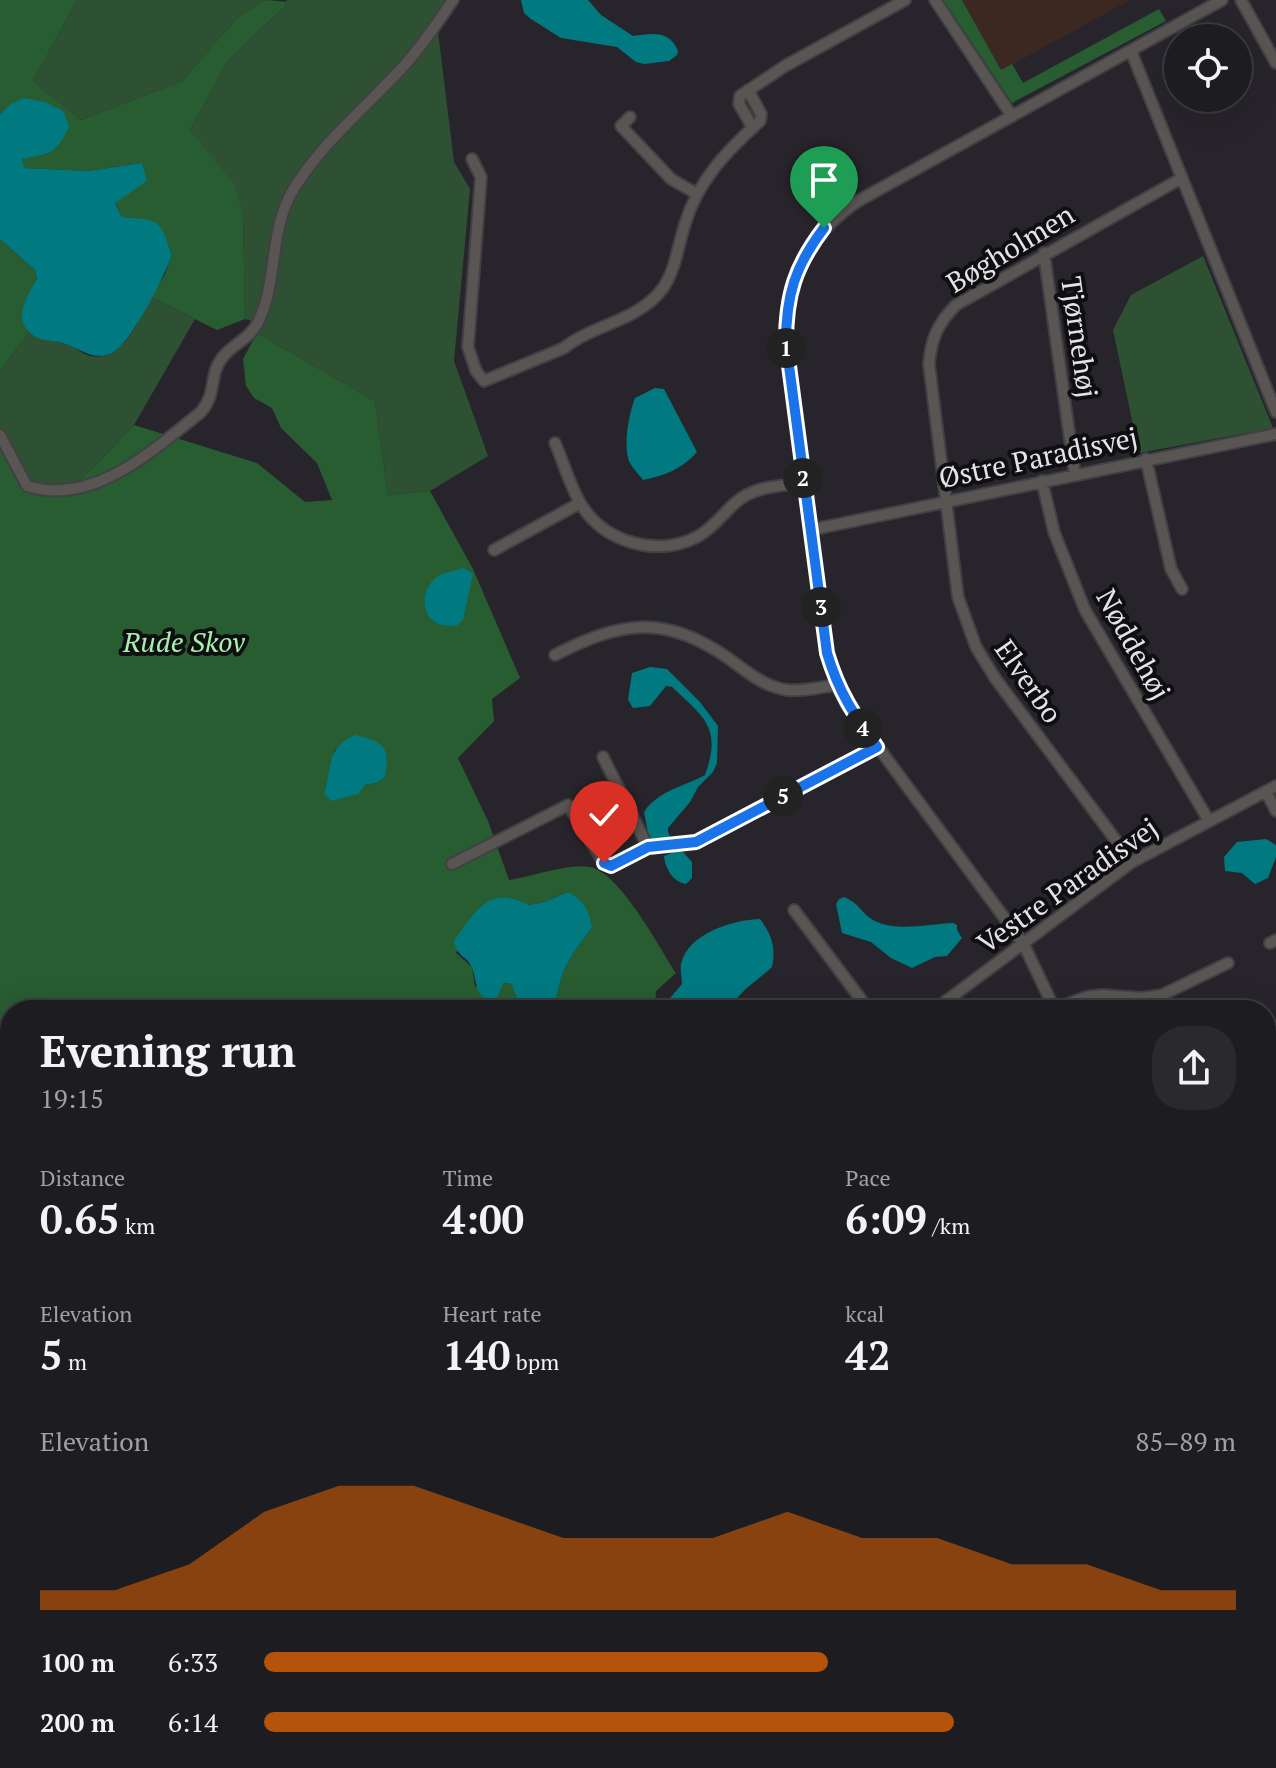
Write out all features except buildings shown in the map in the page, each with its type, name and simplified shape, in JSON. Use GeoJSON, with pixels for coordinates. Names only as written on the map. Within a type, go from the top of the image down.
{"type":"FeatureCollection","features":[{"type":"Feature","properties":{"kind":"street"},"geometry":{"type":"LineString","coordinates":[[0,435],[27,486],[60,492],[80,490],[147,455],[208,404],[219,362],[250,335],[258,323],[265,302],[279,222],[295,186],[341,130],[404,66],[453,0]]}},
{"type":"Feature","properties":{"kind":"street"},"geometry":{"type":"LineString","coordinates":[[472,159],[481,177],[468,347],[476,371],[484,381],[564,348],[573,340],[631,316],[649,303],[664,286],[674,265],[685,222],[707,176],[730,148],[760,121],[761,114],[748,90],[785,66],[905,0]]}},
{"type":"Feature","properties":{"kind":"street"},"geometry":{"type":"LineString","coordinates":[[935,0],[1012,116]]}},
{"type":"Feature","properties":{"kind":"street"},"geometry":{"type":"LineString","coordinates":[[1049,1000],[1023,943],[877,747],[847,705],[837,685],[827,653],[786,343],[789,292],[809,247],[824,228],[858,201],[1222,0]]}},
{"type":"Feature","properties":{"kind":"street"},"geometry":{"type":"LineString","coordinates":[[1241,0],[1276,63]]}},
{"type":"Feature","properties":{"kind":"street"},"geometry":{"type":"LineString","coordinates":[[1131,51],[1276,412]]}},
{"type":"Feature","properties":{"kind":"street"},"geometry":{"type":"LineString","coordinates":[[630,117],[621,126],[671,179],[697,194]]}},
{"type":"Feature","properties":{"kind":"street","name":"Bøgholmen"},"geometry":{"type":"LineString","coordinates":[[946,501],[929,364],[930,344],[944,317],[956,305],[1044,253],[1182,178]]}},
{"type":"Feature","properties":{"kind":"street","name":"Tjørnehøj"},"geometry":{"type":"LineString","coordinates":[[1044,253],[1075,475]]}},
{"type":"Feature","properties":{"kind":"street","name":"Østre Paradisvej"},"geometry":{"type":"LineString","coordinates":[[810,530],[1276,434]]}},
{"type":"Feature","properties":{"kind":"street"},"geometry":{"type":"LineString","coordinates":[[555,443],[580,503],[590,517],[619,538],[637,544],[658,546],[697,537],[750,492],[804,483]]}},
{"type":"Feature","properties":{"kind":"street"},"geometry":{"type":"LineString","coordinates":[[1146,459],[1171,569],[1182,589]]}},
{"type":"Feature","properties":{"kind":"street","name":"Nøddehøj"},"geometry":{"type":"LineString","coordinates":[[1042,481],[1054,532],[1085,610],[1209,821]]}},
{"type":"Feature","properties":{"kind":"street","name":"Elverbo"},"geometry":{"type":"LineString","coordinates":[[946,501],[958,597],[976,647],[995,678],[1132,862]]}},
{"type":"Feature","properties":{"kind":"street"},"geometry":{"type":"LineString","coordinates":[[494,550],[580,503]]}},
{"type":"Feature","properties":{"kind":"street"},"geometry":{"type":"LineString","coordinates":[[555,655],[611,630],[660,628],[687,634],[711,646],[773,687],[798,690],[837,685]]}},
{"type":"Feature","properties":{"kind":"street"},"geometry":{"type":"LineString","coordinates":[[452,864],[568,805],[604,863],[611,866],[648,847],[696,842],[877,747]]}},
{"type":"Feature","properties":{"kind":"street"},"geometry":{"type":"LineString","coordinates":[[603,757],[648,847]]}},
{"type":"Feature","properties":{"kind":"street"},"geometry":{"type":"LineString","coordinates":[[1271,788],[1276,811]]}},
{"type":"Feature","properties":{"kind":"street","name":"Vestre Paradisvej"},"geometry":{"type":"LineString","coordinates":[[947,1000],[1132,862],[1271,788]]}},
{"type":"Feature","properties":{"kind":"street"},"geometry":{"type":"LineString","coordinates":[[794,910],[862,1000]]}},
{"type":"Feature","properties":{"kind":"street"},"geometry":{"type":"LineString","coordinates":[[1083,1000],[1094,996],[1142,998],[1162,995],[1228,963]]}},
{"type":"Feature","properties":{"kind":"shaded area"},"geometry":{"type":"Polygon","coordinates":[[[962,0],[1130,0],[1001,71],[962,0]]]}},
{"type":"Feature","properties":{"kind":"green space"},"geometry":{"type":"Polygon","coordinates":[[[0,0],[77,0],[33,81],[81,120],[182,81],[237,18],[266,0],[289,2],[228,61],[190,130],[234,184],[243,214],[245,319],[217,330],[151,297],[172,255],[168,244],[156,224],[122,217],[115,202],[146,181],[142,163],[88,171],[23,168],[21,159],[48,153],[9,105],[0,115],[0,0]]]}},
{"type":"Feature","properties":{"kind":"green space"},"geometry":{"type":"Polygon","coordinates":[[[77,0],[266,0],[237,18],[182,81],[81,120],[33,81],[77,0]]]}},
{"type":"Feature","properties":{"kind":"green space"},"geometry":{"type":"Polygon","coordinates":[[[286,0],[450,0],[403,60],[338,126],[281,202],[255,322],[245,319],[243,214],[190,130],[228,61],[288,3],[286,0]]]}},
{"type":"Feature","properties":{"kind":"green space"},"geometry":{"type":"Polygon","coordinates":[[[943,0],[962,0],[1001,70],[1012,64],[1023,83],[1159,9],[1166,21],[1012,103],[943,0]]]}},
{"type":"Feature","properties":{"kind":"green space"},"geometry":{"type":"Polygon","coordinates":[[[438,32],[454,162],[470,189],[454,361],[488,456],[430,491],[388,495],[375,401],[257,333],[289,206],[339,137],[438,32]]]}},
{"type":"Feature","properties":{"kind":"green space"},"geometry":{"type":"Polygon","coordinates":[[[0,239],[35,270],[37,280],[26,299],[23,312],[29,332],[0,371],[0,239]]]}},
{"type":"Feature","properties":{"kind":"green space"},"geometry":{"type":"Polygon","coordinates":[[[1203,256],[1273,428],[1139,453],[1113,330],[1131,295],[1203,256]]]}},
{"type":"Feature","properties":{"kind":"green space"},"geometry":{"type":"Polygon","coordinates":[[[151,297],[195,319],[134,425],[77,484],[47,497],[24,491],[0,449],[0,371],[29,332],[87,355],[99,357],[110,354],[127,339],[151,297]]]}},
{"type":"Feature","properties":{"kind":"green space","name":"Rude Skov"},"geometry":{"type":"Polygon","coordinates":[[[257,333],[375,401],[388,495],[430,491],[473,569],[520,678],[492,699],[494,721],[458,758],[488,821],[509,880],[581,866],[602,872],[638,912],[676,973],[656,991],[656,1000],[555,1000],[569,961],[592,928],[568,892],[545,902],[527,905],[513,899],[491,901],[476,918],[456,953],[472,967],[475,987],[513,984],[514,1000],[0,1000],[0,449],[24,491],[48,497],[77,484],[134,425],[257,463],[305,502],[332,500],[317,463],[281,428],[272,408],[254,398],[246,386],[243,359],[257,333]],[[335,749],[324,793],[376,783],[335,749]]]}},
{"type":"Feature","properties":{"kind":"water"},"geometry":{"type":"Polygon","coordinates":[[[521,0],[588,0],[601,15],[633,36],[660,34],[670,39],[675,44],[677,55],[669,61],[644,64],[636,62],[617,47],[561,38],[524,13],[521,0]]]}},
{"type":"Feature","properties":{"kind":"water"},"geometry":{"type":"Polygon","coordinates":[[[23,98],[45,102],[63,111],[69,126],[52,151],[22,159],[24,168],[88,171],[142,163],[147,181],[115,203],[122,217],[157,224],[172,255],[139,321],[122,344],[108,355],[94,356],[69,345],[41,339],[29,333],[24,326],[22,311],[37,279],[35,270],[0,239],[0,115],[9,105],[23,98]]]}},
{"type":"Feature","properties":{"kind":"water"},"geometry":{"type":"Polygon","coordinates":[[[655,388],[664,389],[697,452],[672,471],[643,480],[628,458],[628,427],[635,398],[655,388]]]}},
{"type":"Feature","properties":{"kind":"water"},"geometry":{"type":"Polygon","coordinates":[[[464,568],[473,574],[463,620],[456,626],[437,623],[426,609],[427,590],[440,575],[464,568]]]}},
{"type":"Feature","properties":{"kind":"water"},"geometry":{"type":"Polygon","coordinates":[[[650,667],[667,669],[700,702],[718,726],[717,763],[668,828],[672,841],[661,842],[649,838],[644,812],[664,794],[705,775],[712,746],[711,735],[701,716],[672,687],[666,686],[650,706],[633,708],[628,700],[632,673],[650,667]]]}},
{"type":"Feature","properties":{"kind":"water"},"geometry":{"type":"Polygon","coordinates":[[[355,735],[373,740],[383,747],[387,759],[385,777],[365,785],[358,794],[331,801],[324,793],[332,758],[339,745],[355,735]]]}},
{"type":"Feature","properties":{"kind":"water"},"geometry":{"type":"Polygon","coordinates":[[[1266,839],[1276,845],[1276,857],[1268,878],[1255,884],[1242,873],[1225,871],[1224,857],[1237,842],[1266,839]]]}},
{"type":"Feature","properties":{"kind":"water"},"geometry":{"type":"Polygon","coordinates":[[[676,851],[683,852],[692,862],[692,878],[686,884],[670,874],[666,865],[664,856],[676,851]]]}},
{"type":"Feature","properties":{"kind":"water"},"geometry":{"type":"Polygon","coordinates":[[[568,892],[585,907],[592,928],[566,967],[555,1000],[514,1000],[512,984],[503,983],[497,998],[484,997],[478,990],[470,964],[458,951],[454,941],[476,912],[493,899],[503,897],[528,905],[545,902],[568,892]]]}},
{"type":"Feature","properties":{"kind":"water"},"geometry":{"type":"Polygon","coordinates":[[[844,897],[870,918],[884,924],[903,927],[953,923],[957,925],[962,938],[947,956],[935,957],[912,968],[891,958],[871,942],[842,933],[836,904],[844,897]]]}},
{"type":"Feature","properties":{"kind":"water"},"geometry":{"type":"Polygon","coordinates":[[[760,919],[772,942],[772,967],[736,1000],[668,1000],[682,984],[681,964],[692,944],[713,930],[760,919]]]}},
{"type":"Feature","properties":{"kind":"route"},"geometry":{"type":"LineString","coordinates":[[604,863],[611,866],[648,847],[696,842],[877,747],[847,705],[827,653],[786,343],[789,292],[809,247],[824,228]]}}]}
